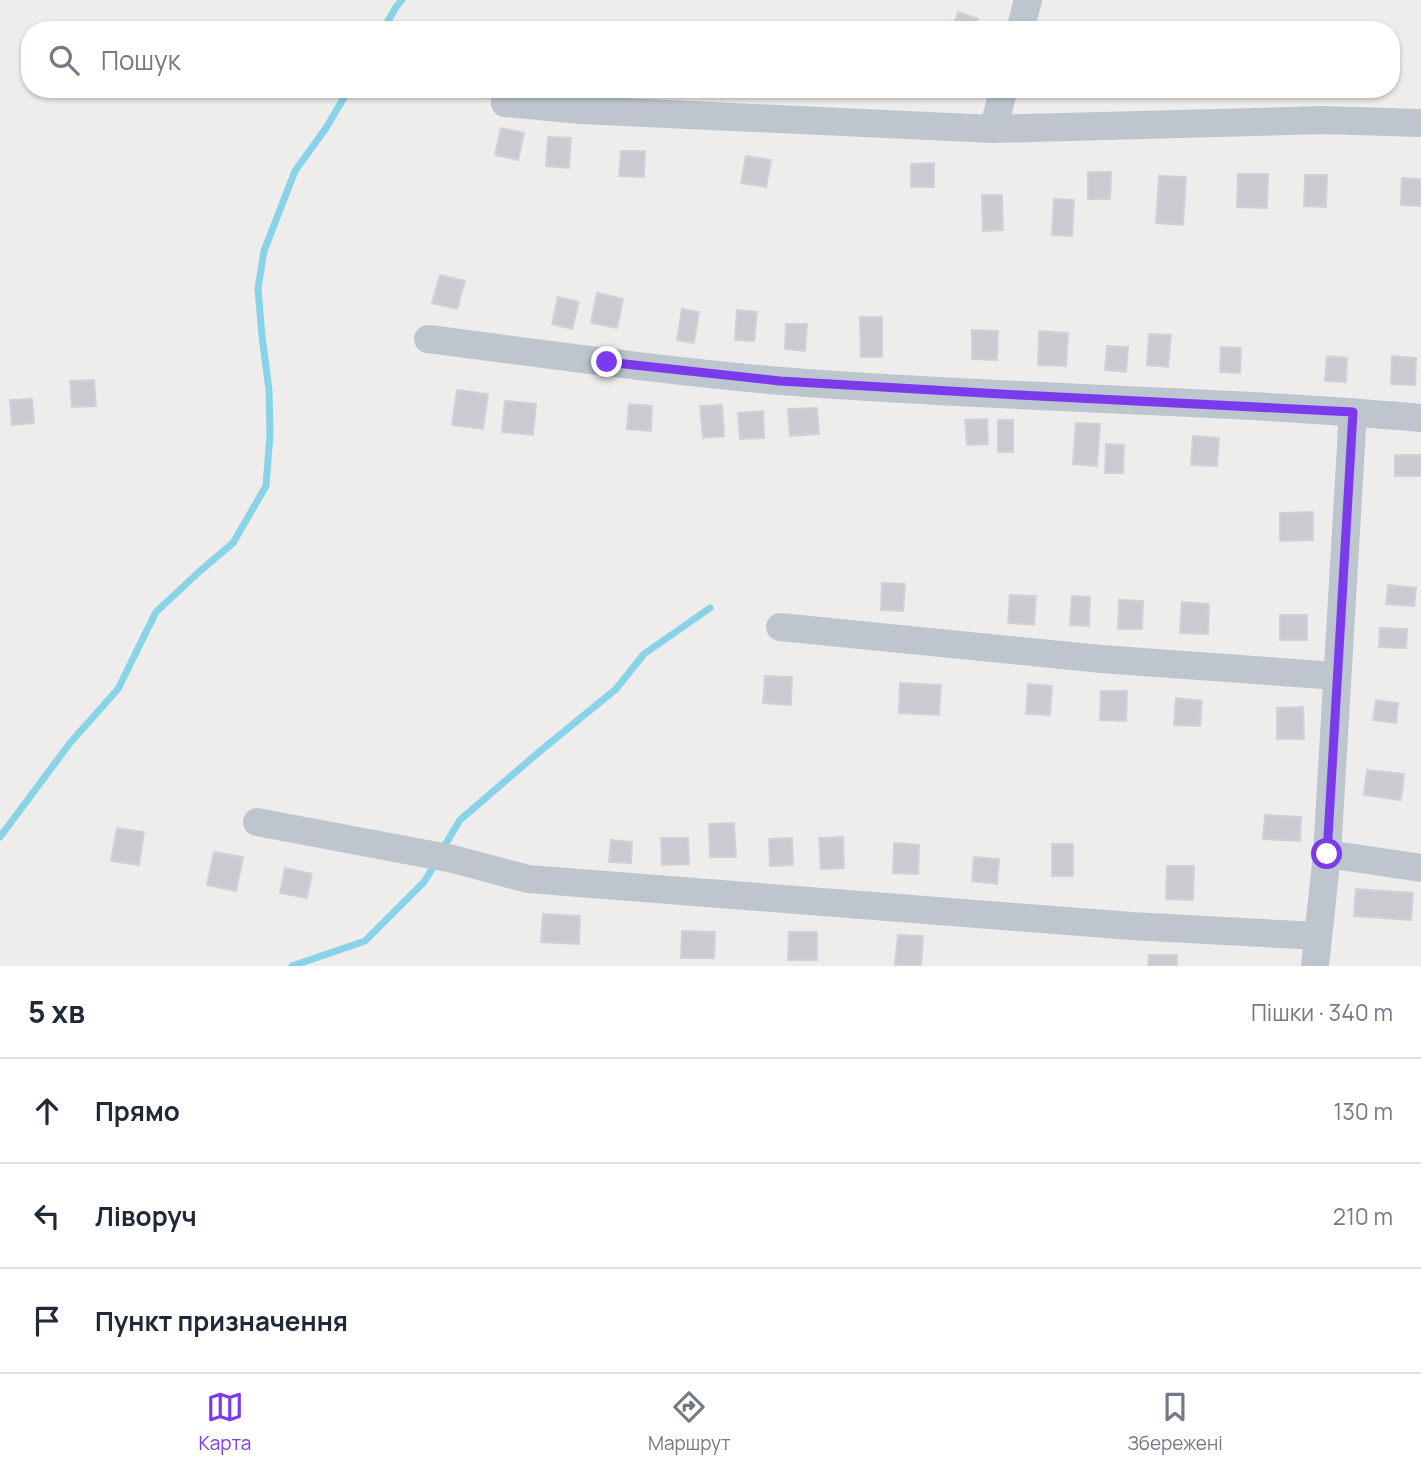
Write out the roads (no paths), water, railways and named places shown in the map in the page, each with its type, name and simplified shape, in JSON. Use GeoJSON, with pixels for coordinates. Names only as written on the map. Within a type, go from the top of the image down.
{"type":"FeatureCollection","features":[{"type":"Feature","properties":{"kind":"street"},"geometry":{"type":"LineString","coordinates":[[1022,21],[1028,0]]}},
{"type":"Feature","properties":{"kind":"street"},"geometry":{"type":"LineString","coordinates":[[993,129],[1002,98]]}},
{"type":"Feature","properties":{"kind":"street"},"geometry":{"type":"LineString","coordinates":[[505,103],[581,110],[993,129],[1323,120],[1421,123]]}},
{"type":"Feature","properties":{"kind":"street"},"geometry":{"type":"LineString","coordinates":[[428,339],[780,381],[1421,418]]}},
{"type":"Feature","properties":{"kind":"street"},"geometry":{"type":"LineString","coordinates":[[1315,966],[1327,854],[1353,412]]}},
{"type":"Feature","properties":{"kind":"street"},"geometry":{"type":"LineString","coordinates":[[780,627],[1101,659],[1337,676]]}},
{"type":"Feature","properties":{"kind":"street"},"geometry":{"type":"LineString","coordinates":[[257,822],[453,859],[528,879],[1131,926],[1318,936]]}},
{"type":"Feature","properties":{"kind":"street"},"geometry":{"type":"LineString","coordinates":[[1327,854],[1421,868]]}},
{"type":"Feature","properties":{"kind":"waterway"},"geometry":{"type":"LineString","coordinates":[[388,21],[402,0]]}},
{"type":"Feature","properties":{"kind":"waterway"},"geometry":{"type":"LineString","coordinates":[[0,837],[70,743],[118,689],[156,612],[233,543],[266,486],[270,434],[269,390],[258,289],[264,251],[295,171],[344,98]]}},
{"type":"Feature","properties":{"kind":"waterway"},"geometry":{"type":"LineString","coordinates":[[442,850],[460,820],[616,689],[644,654],[710,608]]}},
{"type":"Feature","properties":{"kind":"waterway"},"geometry":{"type":"LineString","coordinates":[[292,966],[365,941],[424,882],[435,864]]}}]}
